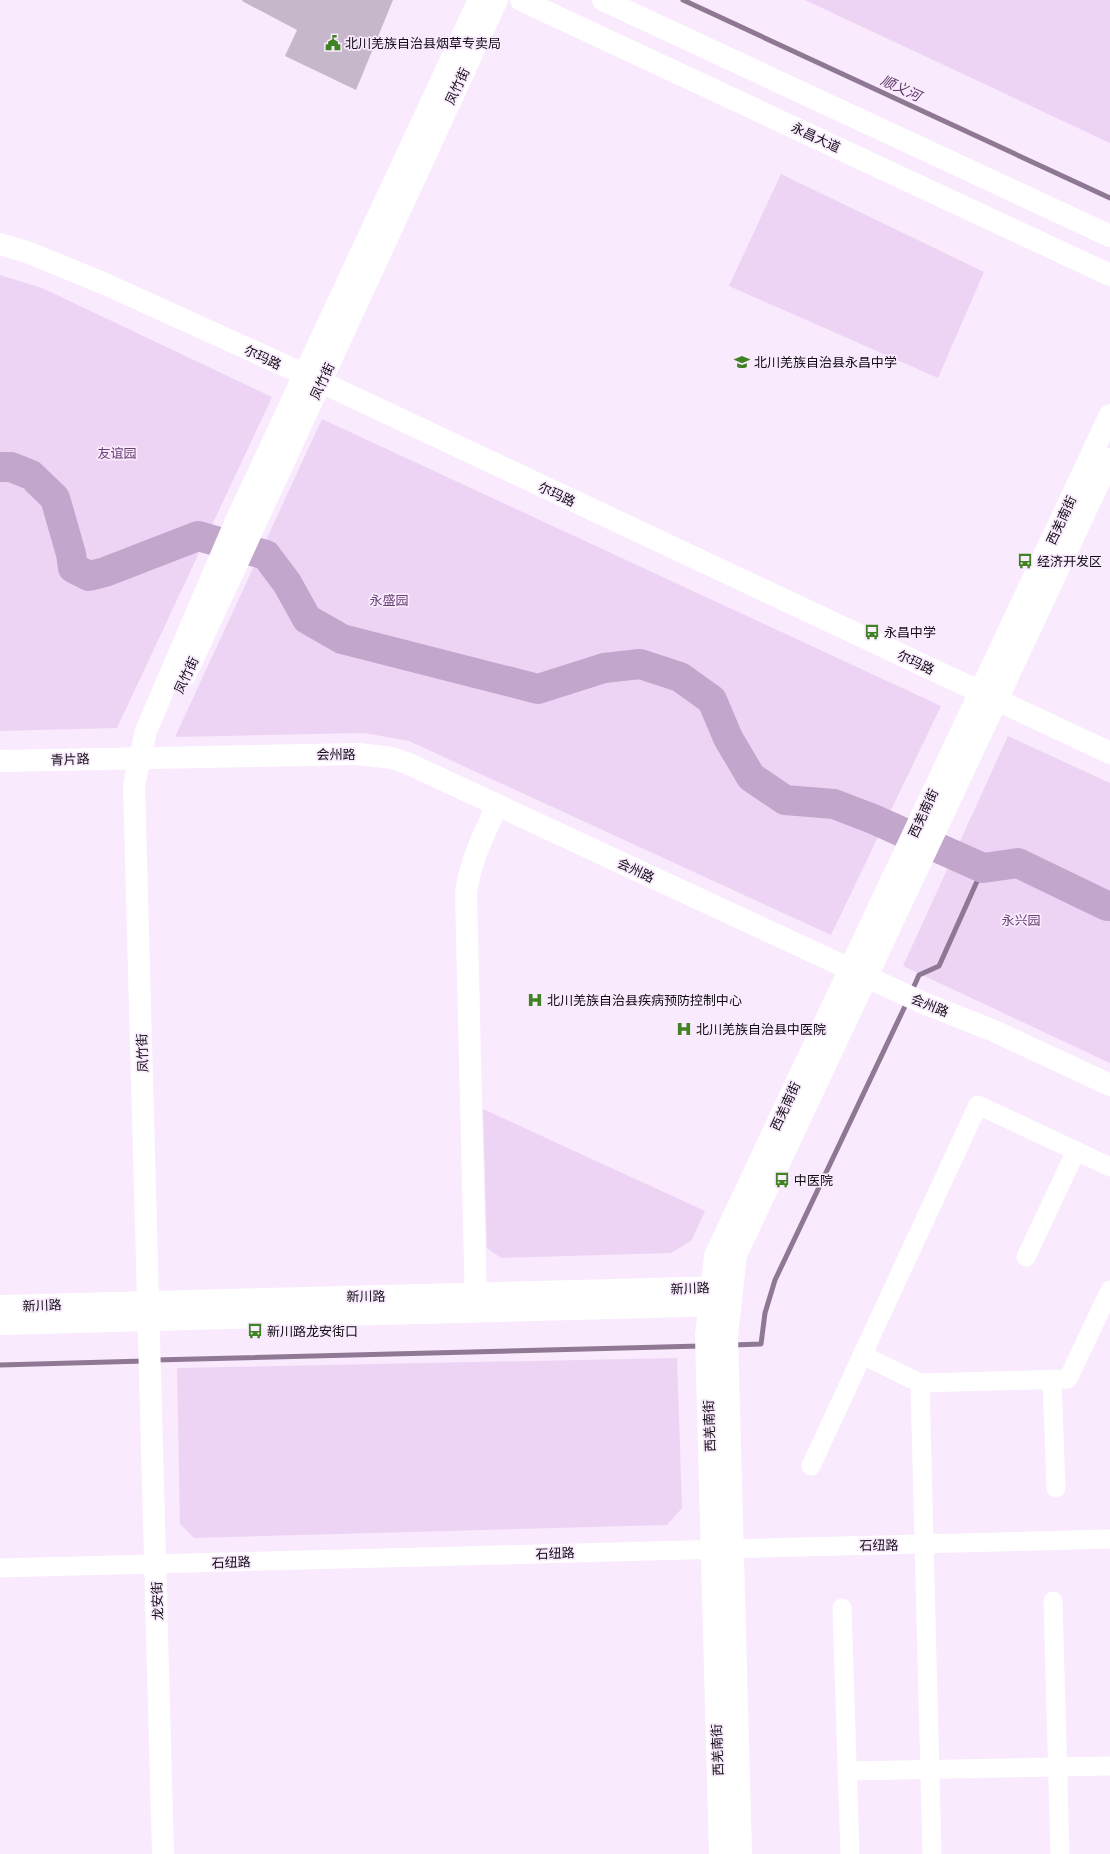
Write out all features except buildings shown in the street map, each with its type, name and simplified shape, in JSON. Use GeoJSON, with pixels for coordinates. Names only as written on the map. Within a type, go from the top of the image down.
{"type":"FeatureCollection","features":[{"type":"Feature","properties":{"kind":"street","name":"凤竹街"},"geometry":{"type":"LineString","coordinates":[[150,1358],[134,785],[140,757],[161,729],[210,604],[312,379],[479,0]]}},
{"type":"Feature","properties":{"kind":"street","name":"凤竹街"},"geometry":{"type":"LineString","coordinates":[[312,379],[497,0]]}},
{"type":"Feature","properties":{"kind":"street","name":"永昌大道"},"geometry":{"type":"LineString","coordinates":[[521,0],[1110,275]]}},
{"type":"Feature","properties":{"kind":"street"},"geometry":{"type":"LineString","coordinates":[[603,0],[1110,236]]}},
{"type":"Feature","properties":{"kind":"street","name":"尔玛路"},"geometry":{"type":"LineString","coordinates":[[0,244],[27,252],[96,281],[312,379],[1110,753]]}},
{"type":"Feature","properties":{"kind":"street","name":"西羌南街"},"geometry":{"type":"LineString","coordinates":[[720,1854],[722,1549],[716,1336],[721,1296],[736,1256],[858,973],[988,696],[1110,414]]}},
{"type":"Feature","properties":{"kind":"street","name":"西羌南街"},"geometry":{"type":"LineString","coordinates":[[988,696],[1110,459]]}},
{"type":"Feature","properties":{"kind":"street","name":"会州路"},"geometry":{"type":"LineString","coordinates":[[140,757],[358,754],[376,755],[409,764],[896,991],[992,1030],[1110,1085]]}},
{"type":"Feature","properties":{"kind":"street","name":"青片路"},"geometry":{"type":"LineString","coordinates":[[0,761],[140,757]]}},
{"type":"Feature","properties":{"kind":"street"},"geometry":{"type":"LineString","coordinates":[[476,1302],[466,893],[469,872],[475,854],[497,806]]}},
{"type":"Feature","properties":{"kind":"street"},"geometry":{"type":"LineString","coordinates":[[811,1466],[978,1105],[1110,1167]]}},
{"type":"Feature","properties":{"kind":"street"},"geometry":{"type":"LineString","coordinates":[[1026,1257],[1076,1151]]}},
{"type":"Feature","properties":{"kind":"street"},"geometry":{"type":"LineString","coordinates":[[862,1355],[920,1383],[1068,1379],[1110,1290]]}},
{"type":"Feature","properties":{"kind":"street","name":"新川路"},"geometry":{"type":"LineString","coordinates":[[0,1324],[148,1311],[721,1296]]}},
{"type":"Feature","properties":{"kind":"street","name":"新川路"},"geometry":{"type":"LineString","coordinates":[[0,1306],[148,1311]]}},
{"type":"Feature","properties":{"kind":"street","name":"龙安街"},"geometry":{"type":"LineString","coordinates":[[150,1358],[164,1854]]}},
{"type":"Feature","properties":{"kind":"street"},"geometry":{"type":"LineString","coordinates":[[1052,1380],[1056,1488]]}},
{"type":"Feature","properties":{"kind":"street"},"geometry":{"type":"LineString","coordinates":[[920,1383],[932,1854]]}},
{"type":"Feature","properties":{"kind":"street","name":"石纽路"},"geometry":{"type":"LineString","coordinates":[[0,1568],[1110,1539]]}},
{"type":"Feature","properties":{"kind":"street","name":"西羌南街"},"geometry":{"type":"LineString","coordinates":[[722,1549],[741,1854]]}},
{"type":"Feature","properties":{"kind":"street"},"geometry":{"type":"LineString","coordinates":[[1053,1600],[1060,1854]]}},
{"type":"Feature","properties":{"kind":"street"},"geometry":{"type":"LineString","coordinates":[[842,1608],[850,1854]]}},
{"type":"Feature","properties":{"kind":"street"},"geometry":{"type":"LineString","coordinates":[[847,1771],[1110,1766]]}},
{"type":"Feature","properties":{"kind":"green space"},"geometry":{"type":"Polygon","coordinates":[[[805,0],[1110,0],[1110,143],[805,0]]]}},
{"type":"Feature","properties":{"kind":"green space"},"geometry":{"type":"Polygon","coordinates":[[[781,174],[984,272],[938,378],[729,286],[781,174]]]}},
{"type":"Feature","properties":{"kind":"green space","name":"友谊园"},"geometry":{"type":"Polygon","coordinates":[[[0,275],[42,288],[272,397],[117,728],[0,731],[0,275]]]}},
{"type":"Feature","properties":{"kind":"green space","name":"永盛园"},"geometry":{"type":"Polygon","coordinates":[[[322,419],[941,706],[831,935],[409,741],[364,733],[175,737],[322,419]]]}},
{"type":"Feature","properties":{"kind":"green space","name":"永兴园"},"geometry":{"type":"Polygon","coordinates":[[[1008,736],[1110,783],[1110,1063],[903,966],[1008,736]]]}},
{"type":"Feature","properties":{"kind":"green space"},"geometry":{"type":"Polygon","coordinates":[[[483,1109],[705,1211],[691,1241],[671,1253],[501,1258],[487,1248],[483,1109]]]}},
{"type":"Feature","properties":{"kind":"green space"},"geometry":{"type":"Polygon","coordinates":[[[677,1358],[682,1508],[667,1525],[194,1538],[180,1524],[177,1368],[677,1358]]]}},
{"type":"Feature","properties":{"kind":"waterway","name":"顺义河"},"geometry":{"type":"LineString","coordinates":[[683,0],[1110,198]]}},
{"type":"Feature","properties":{"kind":"waterway"},"geometry":{"type":"LineString","coordinates":[[0,467],[11,467],[31,475],[55,498],[71,554],[73,568],[89,576],[105,572],[198,536],[266,555],[287,583],[307,619],[342,639],[538,689],[604,668],[640,664],[680,677],[712,700],[728,738],[751,777],[785,800],[834,804],[873,819],[983,868],[1018,863],[1107,906],[1110,906]]}},
{"type":"Feature","properties":{"kind":"waterway"},"geometry":{"type":"LineString","coordinates":[[911,993],[919,975],[939,966],[983,868]]}},
{"type":"Feature","properties":{"kind":"waterway"},"geometry":{"type":"LineString","coordinates":[[733,1345],[761,1344],[765,1313],[775,1280],[907,1002]]}},
{"type":"Feature","properties":{"kind":"waterway"},"geometry":{"type":"LineString","coordinates":[[155,1360],[701,1346]]}},
{"type":"Feature","properties":{"kind":"waterway"},"geometry":{"type":"LineString","coordinates":[[0,1365],[145,1361]]}},
{"type":"Feature","properties":{"kind":"place","name":"北川羌族自治县烟草专卖局"},"geometry":{"type":"Point","coordinates":[333,43]}},
{"type":"Feature","properties":{"kind":"place","name":"北川羌族自治县永昌中学"},"geometry":{"type":"Point","coordinates":[742,362]}},
{"type":"Feature","properties":{"kind":"place","name":"经济开发区"},"geometry":{"type":"Point","coordinates":[1025,561]}},
{"type":"Feature","properties":{"kind":"place","name":"永昌中学"},"geometry":{"type":"Point","coordinates":[872,632]}},
{"type":"Feature","properties":{"kind":"place","name":"北川羌族自治县疾病预防控制中心"},"geometry":{"type":"Point","coordinates":[535,1000]}},
{"type":"Feature","properties":{"kind":"place","name":"北川羌族自治县中医院"},"geometry":{"type":"Point","coordinates":[684,1029]}},
{"type":"Feature","properties":{"kind":"place","name":"中医院"},"geometry":{"type":"Point","coordinates":[782,1180]}},
{"type":"Feature","properties":{"kind":"place","name":"新川路龙安街口"},"geometry":{"type":"Point","coordinates":[255,1331]}}]}
